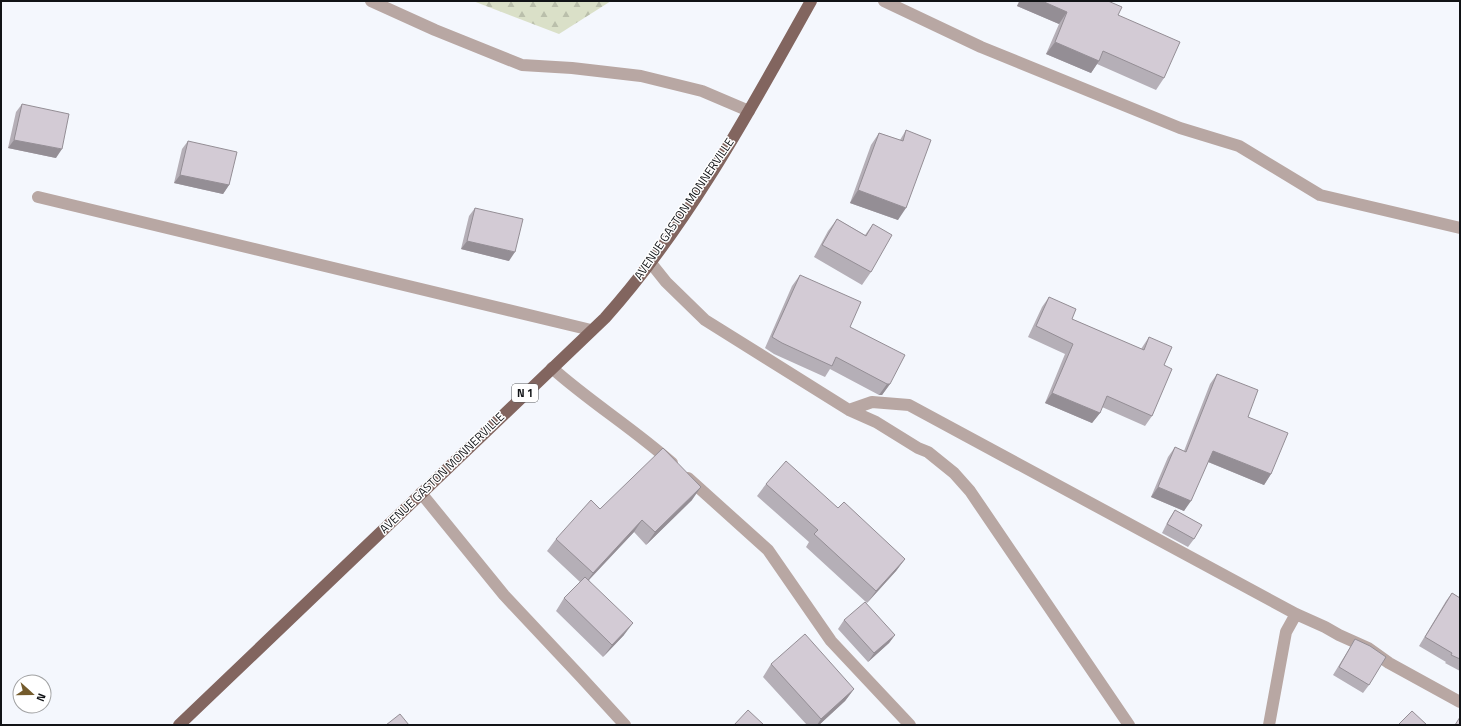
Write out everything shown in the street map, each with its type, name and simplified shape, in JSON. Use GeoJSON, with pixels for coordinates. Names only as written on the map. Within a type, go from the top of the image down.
{"type":"FeatureCollection","features":[{"type":"Feature","properties":{"kind":"main road","name":"AVENUE GASTON MONNERVILLE"},"geometry":{"type":"LineString","coordinates":[[179,725],[605,318],[630,290],[687,210],[749,112],[811,1]]}},
{"type":"Feature","properties":{"kind":"street"},"geometry":{"type":"LineString","coordinates":[[371,1],[435,30],[522,65],[572,68],[641,76],[702,91],[749,112]]}},
{"type":"Feature","properties":{"kind":"street"},"geometry":{"type":"LineString","coordinates":[[884,1],[980,47],[1180,128],[1239,146],[1320,195],[1460,228]]}},
{"type":"Feature","properties":{"kind":"street"},"geometry":{"type":"LineString","coordinates":[[38,197],[591,330]]}},
{"type":"Feature","properties":{"kind":"street"},"geometry":{"type":"LineString","coordinates":[[650,262],[666,282],[705,320],[849,410],[876,422],[918,448],[928,452],[954,473],[970,491],[1129,725]]}},
{"type":"Feature","properties":{"kind":"street"},"geometry":{"type":"LineString","coordinates":[[552,368],[570,384],[648,442],[768,550],[831,641],[910,725]]}},
{"type":"Feature","properties":{"kind":"street"},"geometry":{"type":"LineString","coordinates":[[849,410],[872,402],[909,405],[1296,614],[1368,648],[1389,663],[1460,702]]}},
{"type":"Feature","properties":{"kind":"street"},"geometry":{"type":"LineString","coordinates":[[421,493],[504,595],[582,677],[625,725]]}},
{"type":"Feature","properties":{"kind":"street"},"geometry":{"type":"LineString","coordinates":[[1269,725],[1286,632],[1296,614]]}},
{"type":"Feature","properties":{"kind":"green space"},"geometry":{"type":"Polygon","coordinates":[[[473,1],[611,1],[559,34],[473,1]]]}},
{"type":"Feature","properties":{"kind":"building"},"geometry":{"type":"Polygon","coordinates":[[[1042,1],[1108,1],[1122,7],[1118,15],[1180,42],[1164,78],[1103,51],[1099,61],[1055,42],[1067,12],[1042,1]]]}},
{"type":"Feature","properties":{"kind":"building"},"geometry":{"type":"Polygon","coordinates":[[[22,104],[69,114],[62,149],[14,140],[22,104]]]}},
{"type":"Feature","properties":{"kind":"building"},"geometry":{"type":"Polygon","coordinates":[[[906,130],[931,140],[906,208],[858,190],[879,133],[903,141],[906,130]]]}},
{"type":"Feature","properties":{"kind":"building"},"geometry":{"type":"Polygon","coordinates":[[[188,141],[237,152],[229,185],[180,175],[188,141]]]}},
{"type":"Feature","properties":{"kind":"building"},"geometry":{"type":"Polygon","coordinates":[[[475,208],[523,219],[515,252],[467,241],[475,208]]]}},
{"type":"Feature","properties":{"kind":"building"},"geometry":{"type":"Polygon","coordinates":[[[837,219],[866,236],[873,224],[892,235],[871,272],[822,245],[837,219]]]}},
{"type":"Feature","properties":{"kind":"building"},"geometry":{"type":"Polygon","coordinates":[[[800,275],[861,302],[850,327],[905,355],[890,384],[887,384],[836,357],[832,366],[772,337],[800,275]]]}},
{"type":"Feature","properties":{"kind":"building"},"geometry":{"type":"Polygon","coordinates":[[[1049,297],[1076,309],[1072,319],[1144,350],[1149,337],[1172,347],[1164,365],[1172,369],[1152,416],[1107,396],[1100,413],[1052,393],[1073,344],[1036,326],[1049,297]]]}},
{"type":"Feature","properties":{"kind":"building"},"geometry":{"type":"Polygon","coordinates":[[[1217,374],[1258,390],[1248,417],[1288,433],[1271,474],[1213,451],[1191,501],[1158,487],[1175,447],[1186,452],[1217,374]]]}},
{"type":"Feature","properties":{"kind":"building"},"geometry":{"type":"Polygon","coordinates":[[[663,448],[701,487],[655,532],[642,520],[593,573],[556,539],[591,500],[600,509],[663,448]]]}},
{"type":"Feature","properties":{"kind":"building"},"geometry":{"type":"Polygon","coordinates":[[[786,461],[838,508],[844,502],[905,559],[876,591],[814,534],[818,530],[766,484],[786,461]]]}},
{"type":"Feature","properties":{"kind":"building"},"geometry":{"type":"Polygon","coordinates":[[[1175,510],[1202,525],[1194,539],[1167,524],[1175,510]]]}},
{"type":"Feature","properties":{"kind":"building"},"geometry":{"type":"Polygon","coordinates":[[[585,577],[633,623],[612,645],[564,598],[585,577]]]}},
{"type":"Feature","properties":{"kind":"building"},"geometry":{"type":"Polygon","coordinates":[[[1452,593],[1460,598],[1460,659],[1451,655],[1452,653],[1425,637],[1452,593]]]}},
{"type":"Feature","properties":{"kind":"building"},"geometry":{"type":"Polygon","coordinates":[[[865,602],[895,635],[874,653],[844,620],[865,602]]]}},
{"type":"Feature","properties":{"kind":"building"},"geometry":{"type":"Polygon","coordinates":[[[805,634],[854,689],[821,719],[771,664],[805,634]]]}},
{"type":"Feature","properties":{"kind":"building"},"geometry":{"type":"Polygon","coordinates":[[[1355,639],[1370,646],[1386,657],[1369,685],[1339,667],[1355,639]]]}},
{"type":"Feature","properties":{"kind":"building"},"geometry":{"type":"Polygon","coordinates":[[[748,710],[764,725],[734,725],[748,710]]]}},
{"type":"Feature","properties":{"kind":"building"},"geometry":{"type":"Polygon","coordinates":[[[1412,711],[1427,725],[1398,725],[1412,711]]]}},
{"type":"Feature","properties":{"kind":"building"},"geometry":{"type":"Polygon","coordinates":[[[400,714],[409,725],[386,725],[400,714]]]}},
{"type":"Feature","properties":{"kind":"building"},"geometry":{"type":"Polygon","coordinates":[[[1460,717],[1460,725],[1455,725],[1460,717]]]}}]}
